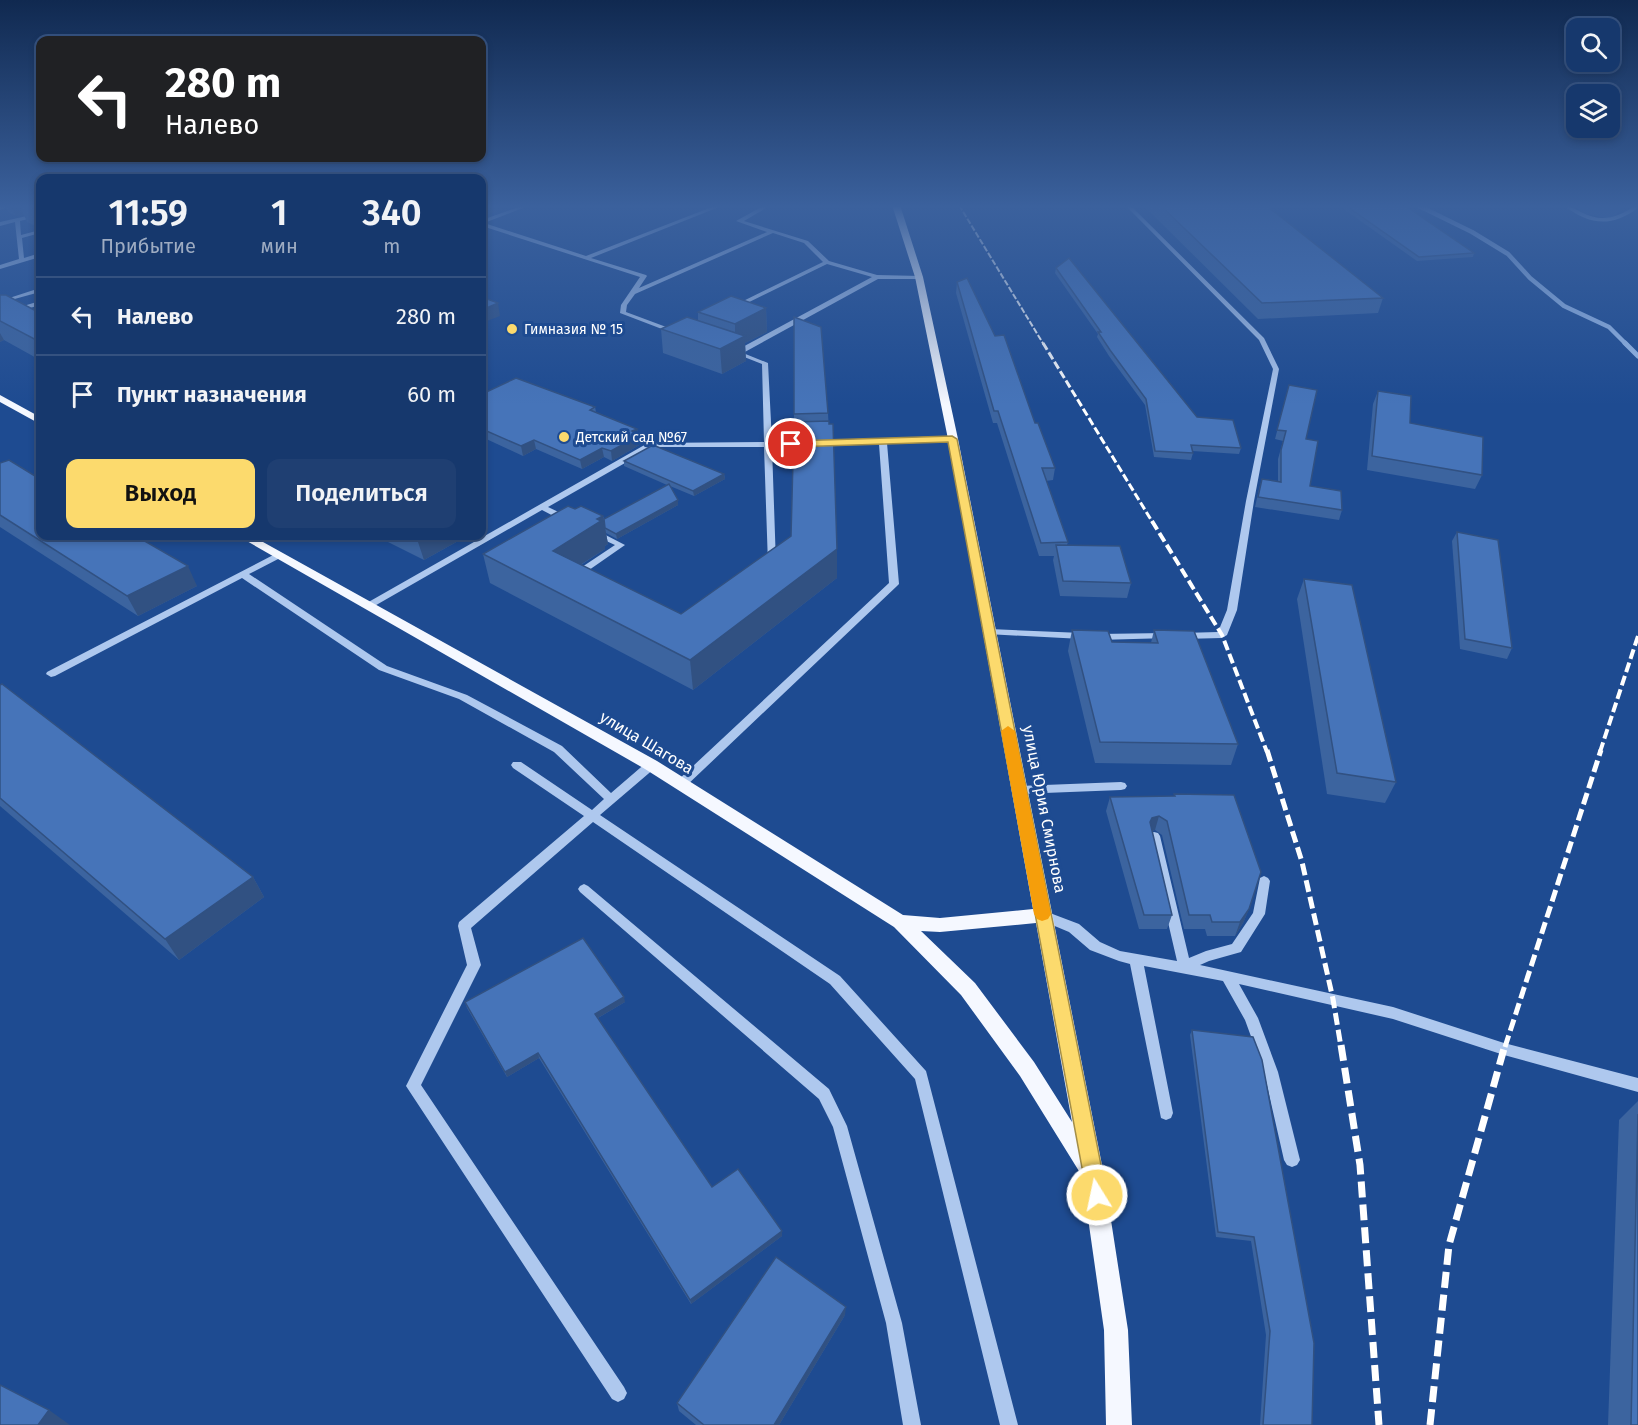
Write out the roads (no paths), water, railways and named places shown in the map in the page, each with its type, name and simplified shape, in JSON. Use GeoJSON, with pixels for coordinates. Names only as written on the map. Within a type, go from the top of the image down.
{"type":"FeatureCollection","features":[{"type":"Feature","properties":{"kind":"main road","name":"улица Юрия Смирнова"},"geometry":{"type":"LineString","coordinates":[[917,272],[990,632],[1112,1277],[1121,1376],[1119,1425]]}},
{"type":"Feature","properties":{"kind":"main road"},"geometry":{"type":"LineString","coordinates":[[0,398],[36,419]]}},
{"type":"Feature","properties":{"kind":"main road","name":"улица Шагова"},"geometry":{"type":"LineString","coordinates":[[251,540],[651,765],[900,922],[940,925],[1042,915]]}},
{"type":"Feature","properties":{"kind":"main road"},"geometry":{"type":"LineString","coordinates":[[900,922],[968,989],[1027,1070],[1093,1175]]}},
{"type":"Feature","properties":{"kind":"lane"},"geometry":{"type":"LineString","coordinates":[[630,272],[644,276],[624,305],[623,313],[679,333]]}},
{"type":"Feature","properties":{"kind":"lane"},"geometry":{"type":"LineString","coordinates":[[634,292],[681,272]]}},
{"type":"Feature","properties":{"kind":"lane"},"geometry":{"type":"LineString","coordinates":[[722,313],[807,272]]}},
{"type":"Feature","properties":{"kind":"lane"},"geometry":{"type":"LineString","coordinates":[[859,272],[877,277],[919,277]]}},
{"type":"Feature","properties":{"kind":"lane"},"geometry":{"type":"LineString","coordinates":[[990,632],[1112,637],[1222,635],[1232,610],[1250,501],[1276,369],[1262,339],[1194,272]]}},
{"type":"Feature","properties":{"kind":"lane"},"geometry":{"type":"LineString","coordinates":[[737,353],[877,277]]}},
{"type":"Feature","properties":{"kind":"lane"},"geometry":{"type":"LineString","coordinates":[[1,302],[36,291]]}},
{"type":"Feature","properties":{"kind":"lane"},"geometry":{"type":"LineString","coordinates":[[1,302],[19,309]]}},
{"type":"Feature","properties":{"kind":"lane"},"geometry":{"type":"LineString","coordinates":[[0,315],[36,304]]}},
{"type":"Feature","properties":{"kind":"lane"},"geometry":{"type":"LineString","coordinates":[[728,350],[765,363],[772,569],[763,575]]}},
{"type":"Feature","properties":{"kind":"lane"},"geometry":{"type":"LineString","coordinates":[[486,539],[651,445],[768,445],[952,439]]}},
{"type":"Feature","properties":{"kind":"lane"},"geometry":{"type":"LineString","coordinates":[[681,784],[894,584],[883,441]]}},
{"type":"Feature","properties":{"kind":"lane"},"geometry":{"type":"LineString","coordinates":[[542,507],[571,521]]}},
{"type":"Feature","properties":{"kind":"lane"},"geometry":{"type":"LineString","coordinates":[[579,585],[568,580],[621,545],[581,526]]}},
{"type":"Feature","properties":{"kind":"lane"},"geometry":{"type":"LineString","coordinates":[[368,606],[484,540]]}},
{"type":"Feature","properties":{"kind":"lane"},"geometry":{"type":"LineString","coordinates":[[51,674],[279,555]]}},
{"type":"Feature","properties":{"kind":"lane"},"geometry":{"type":"LineString","coordinates":[[242,574],[383,668],[463,697],[558,749],[611,799]]}},
{"type":"Feature","properties":{"kind":"lane"},"geometry":{"type":"LineString","coordinates":[[517,765],[835,980],[921,1076],[1009,1425]]}},
{"type":"Feature","properties":{"kind":"lane"},"geometry":{"type":"LineString","coordinates":[[618,1393],[413,1086],[474,965],[464,926],[651,765]]}},
{"type":"Feature","properties":{"kind":"lane"},"geometry":{"type":"LineString","coordinates":[[1019,790],[1121,786]]}},
{"type":"Feature","properties":{"kind":"lane"},"geometry":{"type":"LineString","coordinates":[[1154,836],[1185,967]]}},
{"type":"Feature","properties":{"kind":"lane"},"geometry":{"type":"LineString","coordinates":[[1185,967],[1206,956],[1236,948],[1259,914],[1264,881]]}},
{"type":"Feature","properties":{"kind":"lane"},"geometry":{"type":"LineString","coordinates":[[584,889],[824,1094],[840,1126],[894,1323],[912,1425]]}},
{"type":"Feature","properties":{"kind":"lane"},"geometry":{"type":"LineString","coordinates":[[1042,915],[1074,928],[1095,946],[1119,956],[1185,967],[1394,1013],[1504,1048],[1638,1085]]}},
{"type":"Feature","properties":{"kind":"lane"},"geometry":{"type":"LineString","coordinates":[[1136,959],[1166,1113]]}},
{"type":"Feature","properties":{"kind":"lane"},"geometry":{"type":"LineString","coordinates":[[1227,976],[1251,1018],[1271,1072],[1292,1160]]}},
{"type":"Feature","properties":{"kind":"waterway"},"geometry":{"type":"LineString","coordinates":[[1524,272],[1564,306],[1609,327],[1638,356]]}},
{"type":"Feature","properties":{"kind":"railway"},"geometry":{"type":"LineString","coordinates":[[999,272],[1044,345]]}},
{"type":"Feature","properties":{"kind":"railway"},"geometry":{"type":"LineString","coordinates":[[1043,343],[1153,523]]}},
{"type":"Feature","properties":{"kind":"railway"},"geometry":{"type":"LineString","coordinates":[[1152,521],[1222,635],[1267,752]]}},
{"type":"Feature","properties":{"kind":"railway"},"geometry":{"type":"LineString","coordinates":[[1600,752],[1638,636]]}},
{"type":"Feature","properties":{"kind":"railway"},"geometry":{"type":"LineString","coordinates":[[1267,750],[1302,862],[1333,999],[1341,1047]]}},
{"type":"Feature","properties":{"kind":"railway"},"geometry":{"type":"LineString","coordinates":[[1505,1047],[1601,750]]}},
{"type":"Feature","properties":{"kind":"railway"},"geometry":{"type":"LineString","coordinates":[[1341,1045],[1360,1165],[1379,1425]]}},
{"type":"Feature","properties":{"kind":"railway"},"geometry":{"type":"LineString","coordinates":[[1430,1425],[1449,1245],[1505,1045]]}},
{"type":"Feature","properties":{"kind":"place","name":"Гимназия № 15"},"geometry":{"type":"Point","coordinates":[512,329]}},
{"type":"Feature","properties":{"kind":"place","name":"Детский сад №67"},"geometry":{"type":"Point","coordinates":[564,437]}}]}
